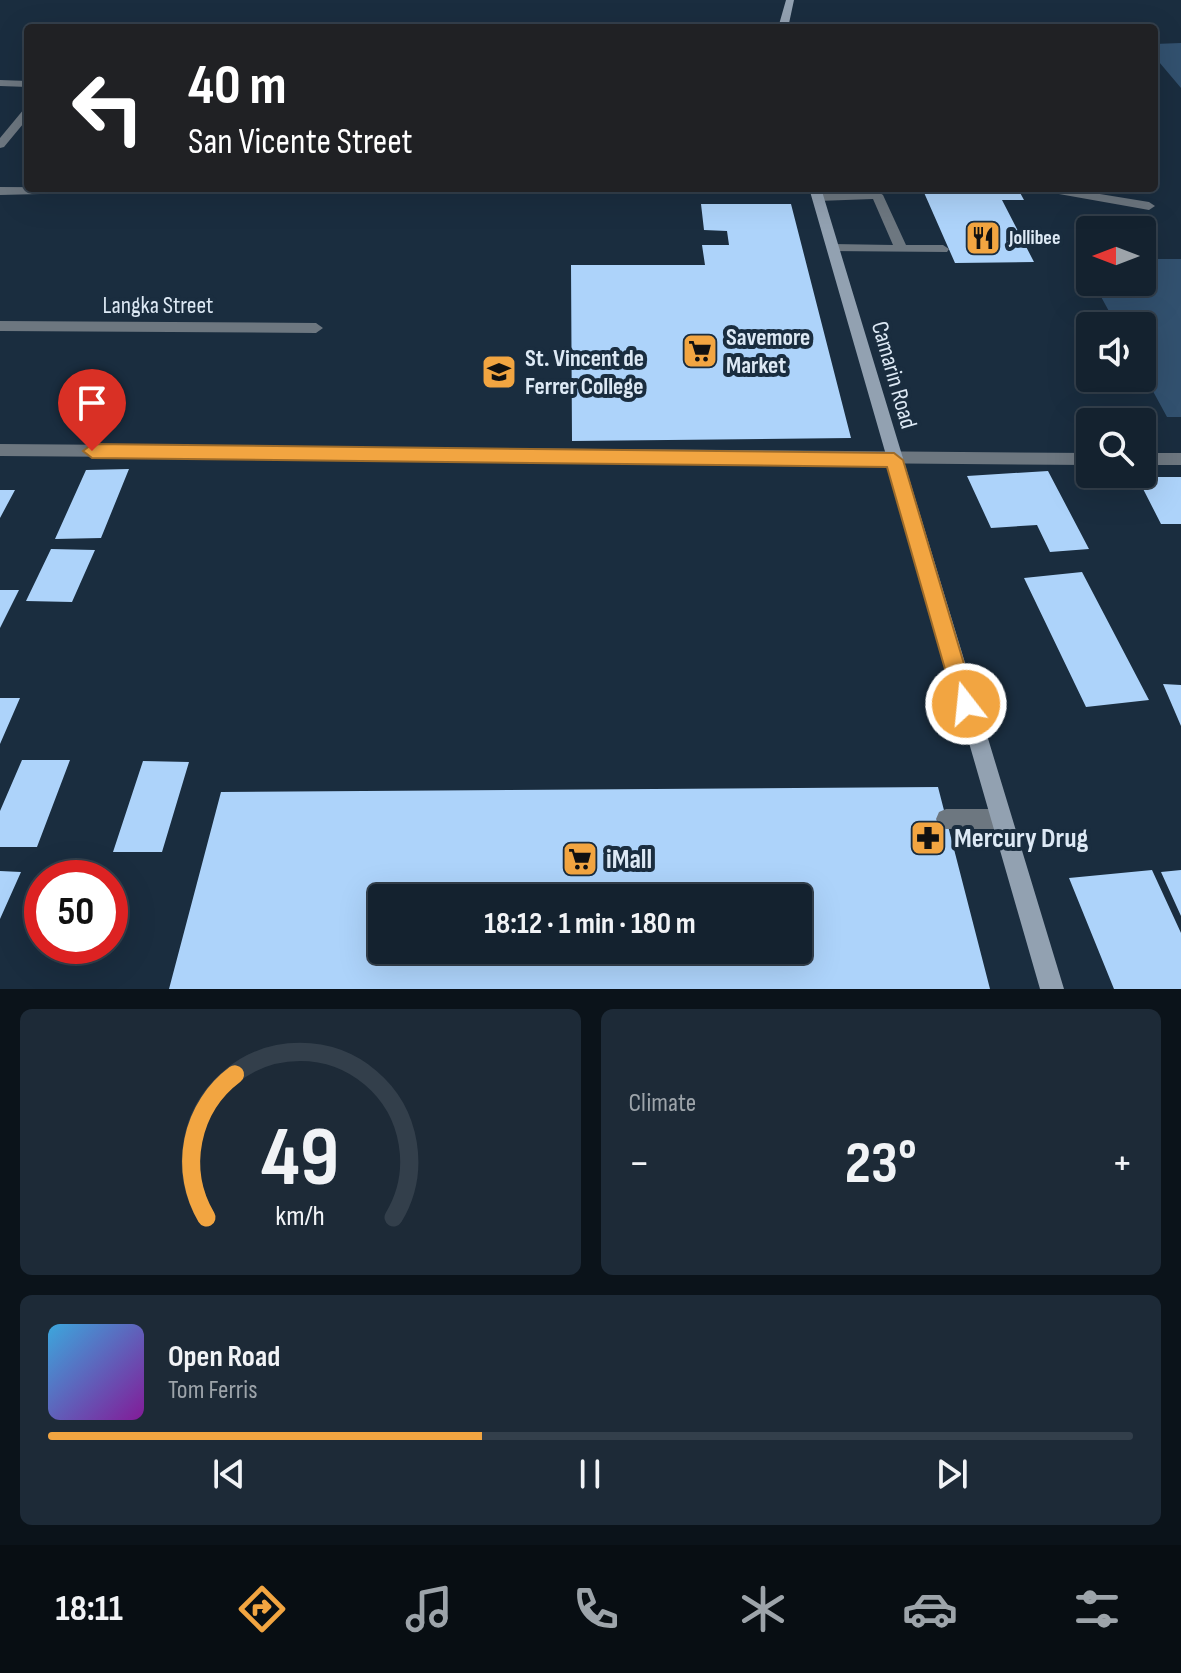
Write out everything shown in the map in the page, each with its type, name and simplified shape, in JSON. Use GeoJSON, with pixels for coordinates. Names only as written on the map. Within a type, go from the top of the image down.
{"type":"FeatureCollection","features":[{"type":"Feature","properties":{"kind":"main road"},"geometry":{"type":"LineString","coordinates":[[784,24],[790,0]]}},
{"type":"Feature","properties":{"kind":"main road","name":"Camarin Road"},"geometry":{"type":"LineString","coordinates":[[816,192],[1052,989]]}},
{"type":"Feature","properties":{"kind":"street"},"geometry":{"type":"LineString","coordinates":[[0,83],[24,84]]}},
{"type":"Feature","properties":{"kind":"street"},"geometry":{"type":"LineString","coordinates":[[0,145],[24,116]]}},
{"type":"Feature","properties":{"kind":"street"},"geometry":{"type":"LineString","coordinates":[[0,191],[24,191]]}},
{"type":"Feature","properties":{"kind":"street"},"geometry":{"type":"LineString","coordinates":[[816,192],[877,195],[882,200],[901,248]]}},
{"type":"Feature","properties":{"kind":"street"},"geometry":{"type":"LineString","coordinates":[[1066,192],[1149,206]]}},
{"type":"Feature","properties":{"kind":"street"},"geometry":{"type":"LineString","coordinates":[[832,248],[943,249]]}},
{"type":"Feature","properties":{"kind":"street","name":"Langka Street"},"geometry":{"type":"LineString","coordinates":[[0,326],[316,328]]}},
{"type":"Feature","properties":{"kind":"street"},"geometry":{"type":"LineString","coordinates":[[0,450],[894,460],[1076,459]]}},
{"type":"Feature","properties":{"kind":"street"},"geometry":{"type":"LineString","coordinates":[[1156,459],[1181,459]]}},
{"type":"Feature","properties":{"kind":"street"},"geometry":{"type":"LineString","coordinates":[[946,819],[1000,819]]}},
{"type":"Feature","properties":{"kind":"shaded area"},"geometry":{"type":"Polygon","coordinates":[[[1181,43],[1181,88],[1158,61],[1158,44],[1181,43]]]}},
{"type":"Feature","properties":{"kind":"shaded area"},"geometry":{"type":"Polygon","coordinates":[[[1156,259],[1181,259],[1181,417],[1167,417],[1153,392],[1156,392],[1156,312],[1109,312],[1101,296],[1156,296],[1156,259]]]}},
{"type":"Feature","properties":{"kind":"building","name":"Jollibee"},"geometry":{"type":"Polygon","coordinates":[[[924,192],[1020,192],[1024,200],[1002,200],[1034,262],[955,263],[924,192]]]}},
{"type":"Feature","properties":{"kind":"building","name":"Savemore Market"},"geometry":{"type":"Polygon","coordinates":[[[701,204],[791,204],[851,438],[572,441],[571,265],[705,265],[702,245],[729,245],[727,231],[704,230],[701,204]]]}},
{"type":"Feature","properties":{"kind":"building"},"geometry":{"type":"Polygon","coordinates":[[[129,469],[101,538],[55,539],[86,470],[129,469]]]}},
{"type":"Feature","properties":{"kind":"building"},"geometry":{"type":"Polygon","coordinates":[[[1048,471],[1089,549],[1050,552],[1037,525],[991,528],[967,476],[1048,471]]]}},
{"type":"Feature","properties":{"kind":"building"},"geometry":{"type":"Polygon","coordinates":[[[1156,477],[1181,477],[1181,524],[1161,524],[1143,488],[1156,488],[1156,477]]]}},
{"type":"Feature","properties":{"kind":"building"},"geometry":{"type":"Polygon","coordinates":[[[0,490],[15,490],[0,518],[0,490]]]}},
{"type":"Feature","properties":{"kind":"building"},"geometry":{"type":"Polygon","coordinates":[[[51,549],[95,550],[72,602],[26,601],[51,549]]]}},
{"type":"Feature","properties":{"kind":"building"},"geometry":{"type":"Polygon","coordinates":[[[1082,572],[1149,700],[1086,707],[1024,578],[1082,572]]]}},
{"type":"Feature","properties":{"kind":"building"},"geometry":{"type":"Polygon","coordinates":[[[0,590],[19,590],[0,628],[0,590]]]}},
{"type":"Feature","properties":{"kind":"building"},"geometry":{"type":"Polygon","coordinates":[[[1163,684],[1181,685],[1181,726],[1163,684]]]}},
{"type":"Feature","properties":{"kind":"building"},"geometry":{"type":"Polygon","coordinates":[[[0,698],[20,698],[0,744],[0,698]]]}},
{"type":"Feature","properties":{"kind":"building"},"geometry":{"type":"Polygon","coordinates":[[[22,760],[70,760],[37,847],[0,847],[0,811],[22,760]]]}},
{"type":"Feature","properties":{"kind":"building"},"geometry":{"type":"Polygon","coordinates":[[[143,761],[189,762],[162,852],[113,852],[143,761]]]}},
{"type":"Feature","properties":{"kind":"building","name":"iMall"},"geometry":{"type":"Polygon","coordinates":[[[938,787],[990,989],[169,989],[221,792],[938,787]]]}},
{"type":"Feature","properties":{"kind":"building"},"geometry":{"type":"Polygon","coordinates":[[[1152,870],[1181,933],[1181,989],[1114,989],[1069,878],[1152,870]]]}},
{"type":"Feature","properties":{"kind":"building"},"geometry":{"type":"Polygon","coordinates":[[[1181,870],[1181,916],[1161,872],[1181,870]]]}},
{"type":"Feature","properties":{"kind":"building"},"geometry":{"type":"Polygon","coordinates":[[[0,871],[21,872],[0,919],[0,871]]]}},
{"type":"Feature","properties":{"kind":"place","name":"Jollibee"},"geometry":{"type":"Point","coordinates":[983,238]}},
{"type":"Feature","properties":{"kind":"place","name":"Savemore Market"},"geometry":{"type":"Point","coordinates":[700,351]}},
{"type":"Feature","properties":{"kind":"place","name":"St. Vincent de Ferrer College"},"geometry":{"type":"Point","coordinates":[499,372]}},
{"type":"Feature","properties":{"kind":"place","name":"Mercury Drug"},"geometry":{"type":"Point","coordinates":[928,838]}},
{"type":"Feature","properties":{"kind":"place","name":"iMall"},"geometry":{"type":"Point","coordinates":[580,859]}},
{"type":"Feature","properties":{"kind":"route"},"geometry":{"type":"LineString","coordinates":[[92,451],[894,460],[966,704]]}}]}
